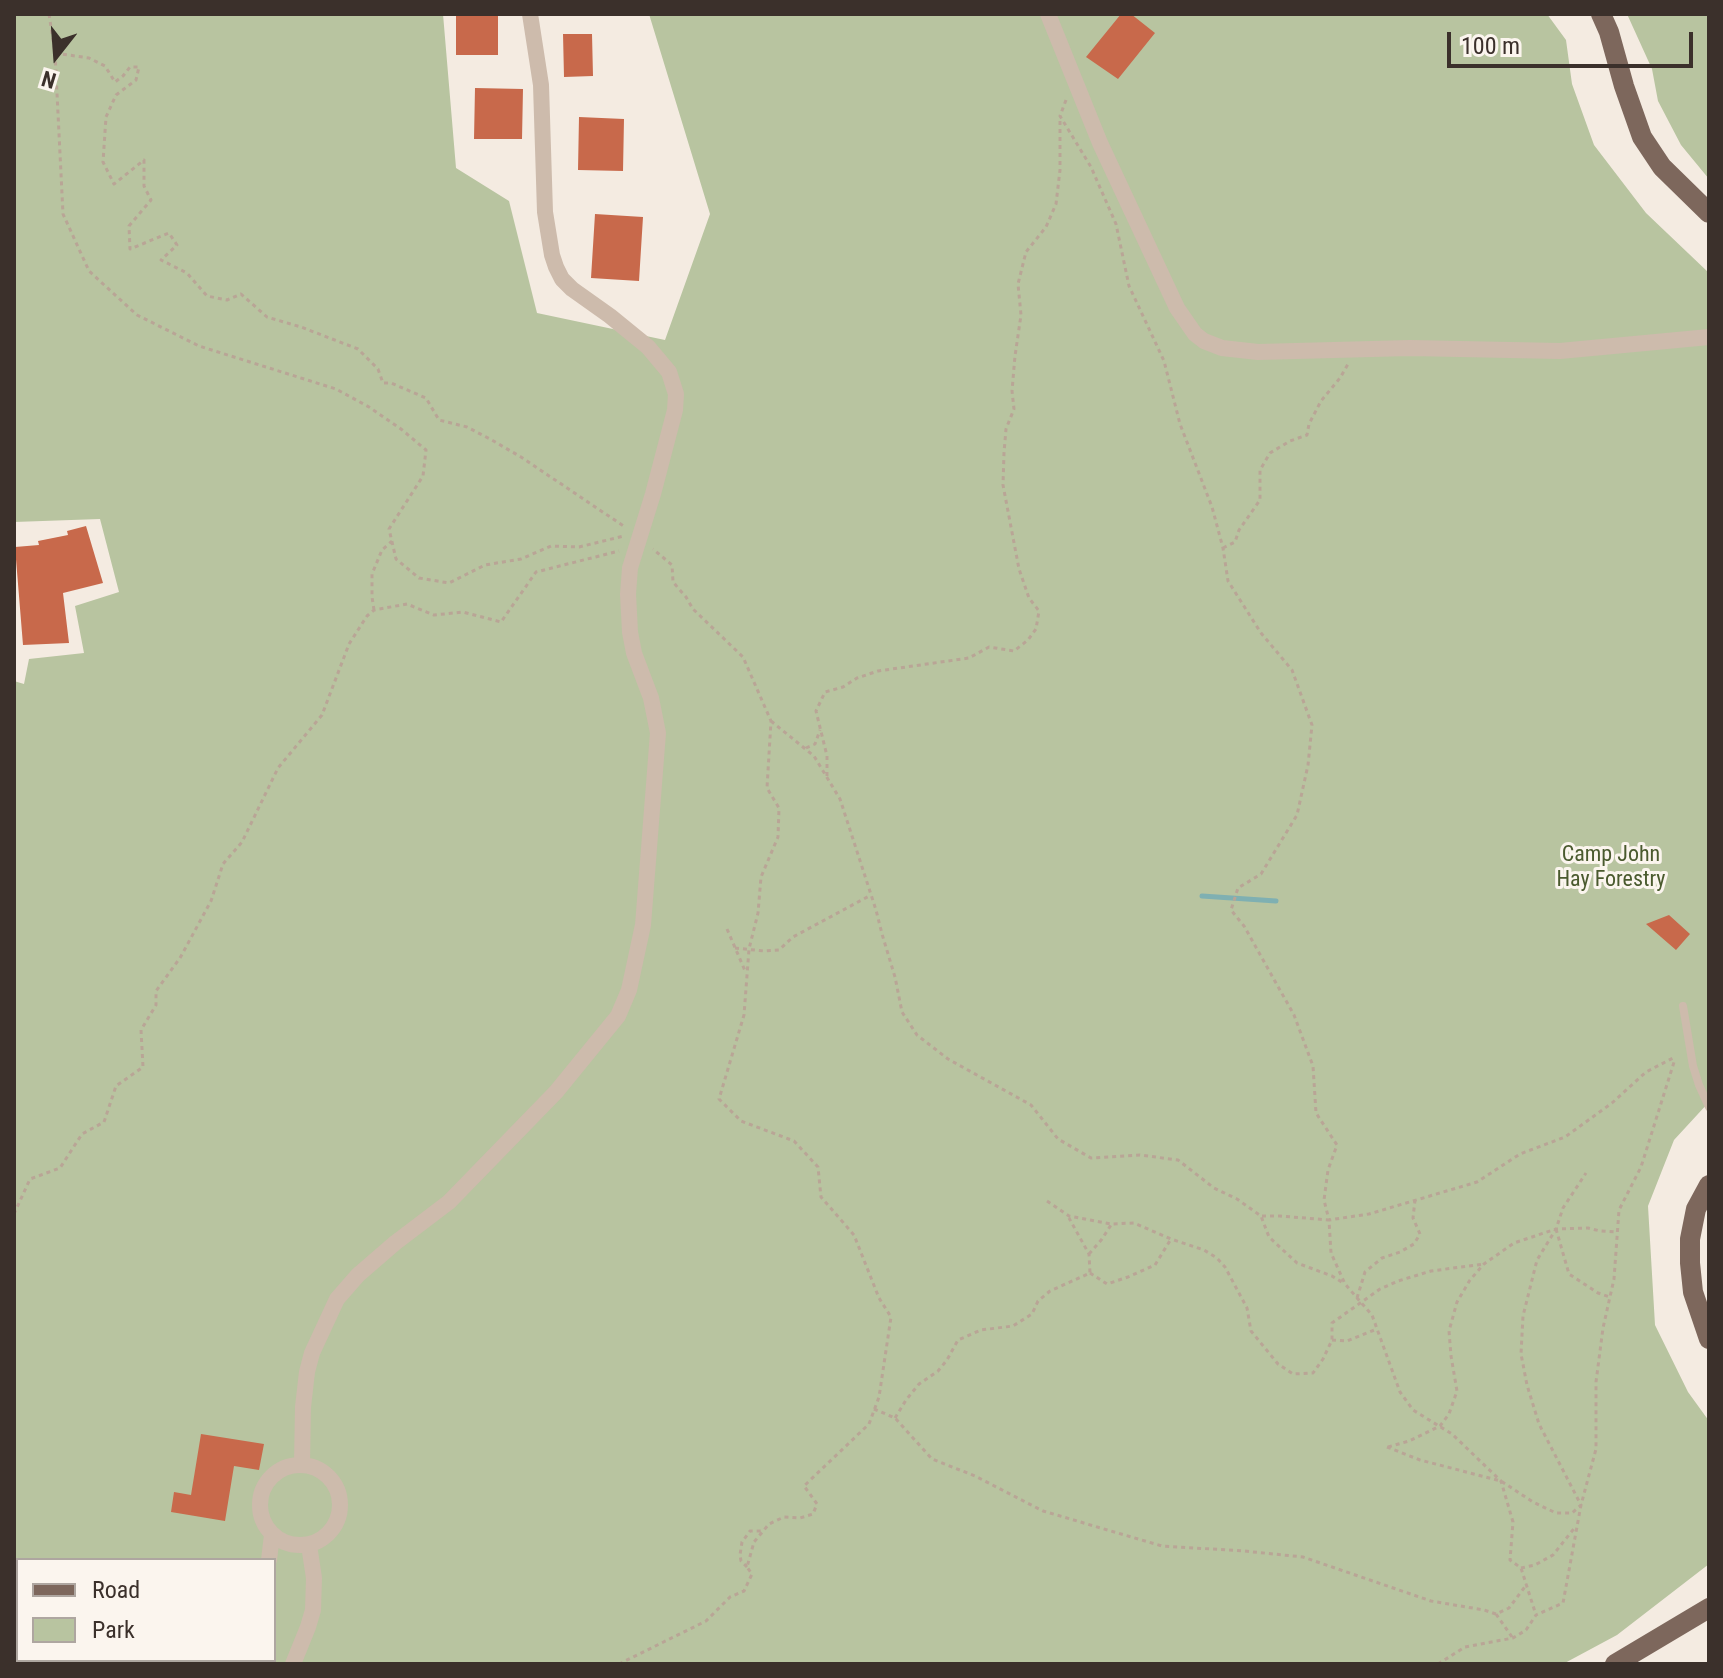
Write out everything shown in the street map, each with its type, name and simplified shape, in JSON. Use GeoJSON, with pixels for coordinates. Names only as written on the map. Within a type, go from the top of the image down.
{"type":"FeatureCollection","features":[{"type":"Feature","properties":{"kind":"main road"},"geometry":{"type":"LineString","coordinates":[[1601,14],[1642,137],[1662,167],[1709,213]]}},
{"type":"Feature","properties":{"kind":"main road"},"geometry":{"type":"LineString","coordinates":[[1709,1185],[1696,1209],[1690,1251],[1693,1292],[1709,1339]]}},
{"type":"Feature","properties":{"kind":"main road"},"geometry":{"type":"LineString","coordinates":[[1615,1664],[1709,1608]]}},
{"type":"Feature","properties":{"kind":"street"},"geometry":{"type":"LineString","coordinates":[[302,1464],[307,1372],[312,1353],[337,1299],[358,1275],[449,1202],[556,1092],[618,1016],[629,990],[643,925],[658,733],[651,698],[634,653],[628,594],[630,568],[675,410],[675,388],[669,372],[648,347],[572,289],[556,267],[545,212],[541,85],[530,14]]}},
{"type":"Feature","properties":{"kind":"street"},"geometry":{"type":"LineString","coordinates":[[1048,14],[1100,143],[1177,308],[1195,334],[1204,341],[1222,348],[1258,352],[1424,348],[1560,351],[1709,337]]}},
{"type":"Feature","properties":{"kind":"street"},"geometry":{"type":"LineString","coordinates":[[302,1464],[328,1476],[337,1488],[341,1502],[333,1529],[323,1539],[309,1545],[283,1542],[272,1535],[263,1521],[259,1505],[262,1489],[272,1475],[286,1467],[302,1464]]}},
{"type":"Feature","properties":{"kind":"street"},"geometry":{"type":"LineString","coordinates":[[269,1558],[272,1535]]}},
{"type":"Feature","properties":{"kind":"street"},"geometry":{"type":"LineString","coordinates":[[293,1664],[313,1610],[314,1578],[309,1545]]}},
{"type":"Feature","properties":{"kind":"lane"},"geometry":{"type":"LineString","coordinates":[[1683,1006],[1693,1066],[1709,1107]]}},
{"type":"Feature","properties":{"kind":"path"},"geometry":{"type":"LineString","coordinates":[[49,14],[55,53],[63,214],[89,271],[137,315],[199,346],[336,389],[369,407],[426,450],[423,476],[389,529],[396,559],[419,578],[449,583],[485,565],[521,559],[551,546],[579,547],[623,536],[640,538]]}},
{"type":"Feature","properties":{"kind":"path"},"geometry":{"type":"LineString","coordinates":[[55,53],[89,58],[105,66],[115,82],[130,67],[139,67],[136,80],[116,95],[106,117],[103,162],[114,184],[144,160],[144,186],[151,200],[129,226],[130,249],[169,233],[177,245],[161,260],[187,273],[207,296],[227,300],[241,294],[267,317],[358,349],[378,369],[383,383],[391,383],[426,398],[439,420],[467,427],[521,457],[640,538],[672,565],[673,582],[693,609],[743,657],[771,721],[814,756],[840,799],[895,977],[902,1012],[917,1035],[948,1059],[1031,1105],[1058,1139],[1091,1158],[1140,1155],[1178,1160],[1214,1188],[1261,1216],[1269,1237],[1297,1263],[1345,1284]]}},
{"type":"Feature","properties":{"kind":"path"},"geometry":{"type":"LineString","coordinates":[[827,776],[827,756],[816,711],[825,692],[878,671],[969,658],[989,647],[1014,651],[1036,629],[1039,611],[1029,598],[1019,569],[1003,485],[1004,453],[1006,429],[1014,409],[1012,391],[1021,315],[1018,284],[1026,252],[1046,227],[1056,204],[1060,170],[1060,116],[1075,80]]}},
{"type":"Feature","properties":{"kind":"path"},"geometry":{"type":"LineString","coordinates":[[1060,116],[1091,167],[1116,224],[1129,286],[1164,361],[1180,424],[1212,507],[1228,581],[1261,633],[1292,670],[1312,725],[1308,765],[1297,815],[1261,874],[1238,888],[1231,910],[1244,926],[1294,1015],[1313,1066],[1316,1113],[1337,1145],[1328,1170],[1324,1200],[1331,1253],[1345,1284],[1372,1315],[1400,1392],[1413,1410],[1452,1434],[1501,1481],[1533,1502],[1556,1513],[1572,1513],[1581,1505]]}},
{"type":"Feature","properties":{"kind":"path"},"geometry":{"type":"LineString","coordinates":[[1223,548],[1235,542],[1239,530],[1260,500],[1260,470],[1270,453],[1307,435],[1321,401],[1340,378],[1353,350]]}},
{"type":"Feature","properties":{"kind":"path"},"geometry":{"type":"LineString","coordinates":[[14,1214],[30,1179],[60,1168],[82,1134],[104,1122],[116,1086],[143,1067],[141,1030],[156,1005],[156,991],[180,958],[211,901],[223,864],[242,842],[278,768],[322,715],[349,644],[367,616],[374,610],[407,604],[434,615],[463,612],[501,622],[536,572],[622,550],[640,538]]}},
{"type":"Feature","properties":{"kind":"path"},"geometry":{"type":"LineString","coordinates":[[374,610],[372,574],[382,550],[392,541]]}},
{"type":"Feature","properties":{"kind":"path"},"geometry":{"type":"LineString","coordinates":[[748,1566],[754,1542],[769,1524],[784,1517],[800,1518],[813,1514],[817,1504],[804,1486],[869,1424],[879,1397],[891,1317],[879,1298],[854,1235],[821,1197],[818,1167],[794,1141],[741,1121],[719,1099],[744,1015],[749,949],[758,913],[761,877],[778,837],[779,808],[767,788],[771,721]]}},
{"type":"Feature","properties":{"kind":"path"},"geometry":{"type":"LineString","coordinates":[[805,749],[815,744],[820,730]]}},
{"type":"Feature","properties":{"kind":"path"},"geometry":{"type":"LineString","coordinates":[[735,948],[779,950],[793,937],[871,895]]}},
{"type":"Feature","properties":{"kind":"path"},"geometry":{"type":"LineString","coordinates":[[727,929],[747,977]]}},
{"type":"Feature","properties":{"kind":"path"},"geometry":{"type":"LineString","coordinates":[[1261,1216],[1329,1220],[1369,1214],[1477,1182],[1520,1154],[1565,1137],[1612,1103],[1646,1072],[1675,1057],[1641,1167],[1619,1210],[1614,1279],[1603,1328],[1596,1382],[1596,1449],[1581,1505],[1563,1603],[1536,1615],[1526,1630],[1513,1638],[1465,1647],[1438,1664]]}},
{"type":"Feature","properties":{"kind":"path"},"geometry":{"type":"LineString","coordinates":[[1581,1505],[1539,1424],[1521,1354],[1523,1316],[1537,1260],[1556,1229],[1563,1208],[1586,1173]]}},
{"type":"Feature","properties":{"kind":"path"},"geometry":{"type":"LineString","coordinates":[[1359,1300],[1365,1272],[1382,1258],[1414,1244],[1420,1234],[1413,1218],[1415,1200]]}},
{"type":"Feature","properties":{"kind":"path"},"geometry":{"type":"LineString","coordinates":[[1047,1201],[1069,1216],[1111,1224],[1134,1223],[1217,1258],[1247,1308],[1251,1331],[1278,1364],[1293,1374],[1313,1373],[1332,1340],[1332,1323],[1359,1300],[1431,1271],[1484,1264]]}},
{"type":"Feature","properties":{"kind":"path"},"geometry":{"type":"LineString","coordinates":[[1069,1216],[1089,1254],[1090,1273]]}},
{"type":"Feature","properties":{"kind":"path"},"geometry":{"type":"LineString","coordinates":[[1089,1254],[1111,1224]]}},
{"type":"Feature","properties":{"kind":"path"},"geometry":{"type":"LineString","coordinates":[[1501,1481],[1420,1460],[1387,1447],[1409,1441],[1440,1426],[1449,1414],[1457,1391],[1449,1331],[1457,1302],[1484,1264],[1514,1243],[1556,1229],[1588,1228],[1617,1232]]}},
{"type":"Feature","properties":{"kind":"path"},"geometry":{"type":"LineString","coordinates":[[1556,1229],[1569,1274],[1610,1297]]}},
{"type":"Feature","properties":{"kind":"path"},"geometry":{"type":"LineString","coordinates":[[1090,1273],[1107,1284],[1128,1277],[1155,1265],[1171,1239]]}},
{"type":"Feature","properties":{"kind":"path"},"geometry":{"type":"LineString","coordinates":[[895,1418],[919,1384],[938,1371],[947,1360],[958,1340],[981,1330],[1013,1326],[1032,1314],[1038,1301],[1050,1291],[1090,1273]]}},
{"type":"Feature","properties":{"kind":"path"},"geometry":{"type":"LineString","coordinates":[[1332,1340],[1347,1341],[1377,1329]]}},
{"type":"Feature","properties":{"kind":"path"},"geometry":{"type":"LineString","coordinates":[[874,1409],[895,1418],[932,1459],[975,1476],[1043,1511],[1162,1546],[1303,1557],[1431,1601],[1496,1614],[1513,1638]]}},
{"type":"Feature","properties":{"kind":"path"},"geometry":{"type":"LineString","coordinates":[[1501,1481],[1513,1522],[1510,1560],[1521,1568],[1536,1615]]}},
{"type":"Feature","properties":{"kind":"path"},"geometry":{"type":"LineString","coordinates":[[1521,1568],[1535,1565],[1553,1555],[1578,1523]]}},
{"type":"Feature","properties":{"kind":"path"},"geometry":{"type":"LineString","coordinates":[[619,1664],[706,1621],[730,1597],[744,1591],[752,1574],[741,1561],[742,1542],[750,1531],[763,1531]]}},
{"type":"Feature","properties":{"kind":"path"},"geometry":{"type":"LineString","coordinates":[[1496,1614],[1509,1608],[1527,1584]]}},
{"type":"Feature","properties":{"kind":"green space","name":"Camp John Hay Forestry"},"geometry":{"type":"Polygon","coordinates":[[[14,14],[443,14],[456,168],[509,201],[537,313],[665,340],[710,214],[649,14],[1547,14],[1566,40],[1572,84],[1594,145],[1646,213],[1709,273],[1709,1102],[1674,1140],[1648,1206],[1655,1325],[1688,1392],[1709,1421],[1709,1564],[1617,1635],[1563,1664],[14,1664],[14,681],[24,684],[29,659],[84,653],[75,606],[119,592],[100,519],[14,522],[14,14]]]}},
{"type":"Feature","properties":{"kind":"green space"},"geometry":{"type":"Polygon","coordinates":[[[1627,14],[1709,14],[1709,179],[1681,145],[1658,101],[1652,69],[1627,14]]]}},
{"type":"Feature","properties":{"kind":"building"},"geometry":{"type":"Polygon","coordinates":[[[456,14],[498,14],[498,55],[456,55],[456,14]]]}},
{"type":"Feature","properties":{"kind":"building"},"geometry":{"type":"Polygon","coordinates":[[[1121,14],[1131,14],[1155,33],[1118,79],[1086,57],[1121,14]]]}},
{"type":"Feature","properties":{"kind":"building"},"geometry":{"type":"Polygon","coordinates":[[[563,34],[592,34],[593,76],[564,77],[563,34]]]}},
{"type":"Feature","properties":{"kind":"building"},"geometry":{"type":"Polygon","coordinates":[[[475,88],[523,89],[522,139],[474,139],[475,88]]]}},
{"type":"Feature","properties":{"kind":"building"},"geometry":{"type":"Polygon","coordinates":[[[579,117],[624,119],[623,171],[578,170],[579,117]]]}},
{"type":"Feature","properties":{"kind":"building"},"geometry":{"type":"Polygon","coordinates":[[[595,214],[643,217],[639,281],[591,278],[595,214]]]}},
{"type":"Feature","properties":{"kind":"building"},"geometry":{"type":"Polygon","coordinates":[[[86,526],[103,583],[63,593],[69,643],[23,645],[15,547],[39,545],[38,541],[68,535],[67,531],[86,526]]]}},
{"type":"Feature","properties":{"kind":"building"},"geometry":{"type":"Polygon","coordinates":[[[1669,915],[1690,934],[1676,950],[1646,924],[1669,915]]]}},
{"type":"Feature","properties":{"kind":"building"},"geometry":{"type":"Polygon","coordinates":[[[201,1434],[264,1444],[259,1470],[234,1466],[225,1521],[171,1512],[174,1492],[191,1495],[201,1434]]]}},
{"type":"Feature","properties":{"kind":"waterway"},"geometry":{"type":"LineString","coordinates":[[1202,896],[1276,901]]}}]}
